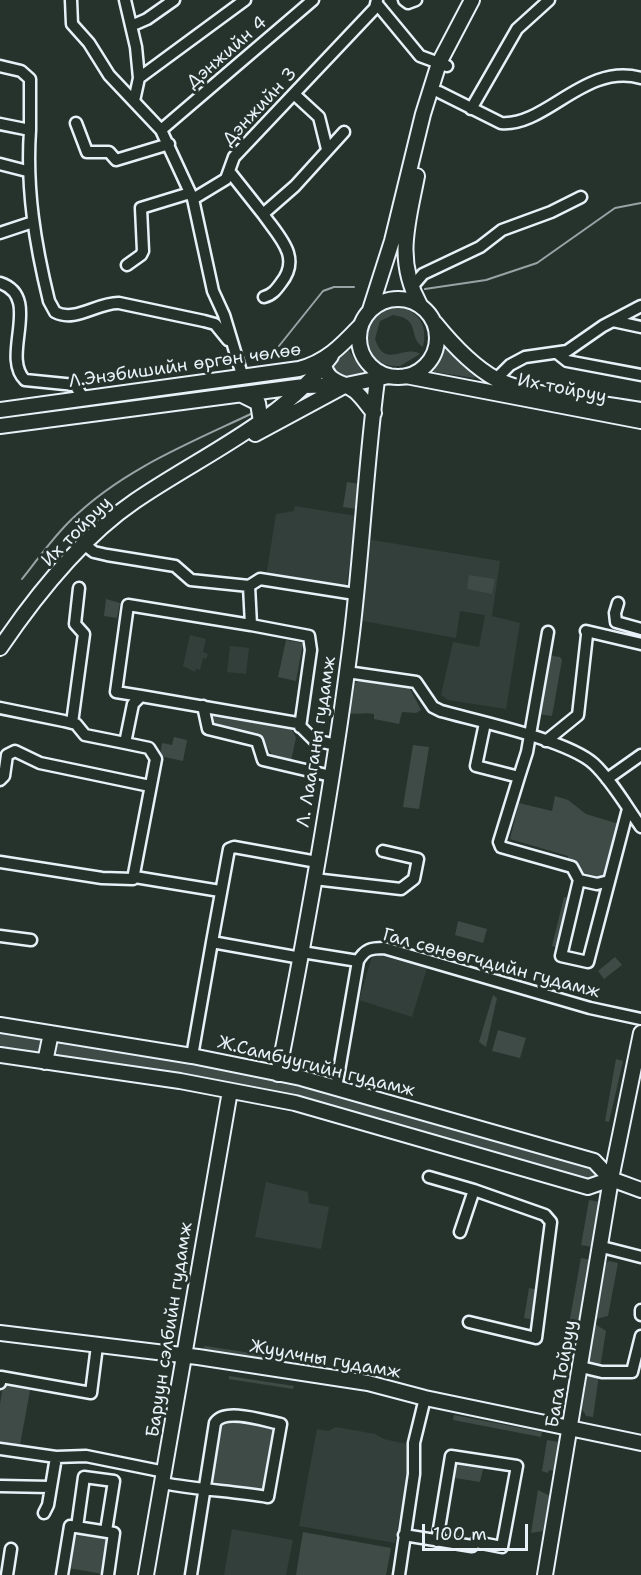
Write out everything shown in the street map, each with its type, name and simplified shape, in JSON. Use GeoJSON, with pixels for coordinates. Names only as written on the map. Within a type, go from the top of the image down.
{"type":"FeatureCollection","features":[{"type":"Feature","properties":{"kind":"main road"},"geometry":{"type":"LineString","coordinates":[[472,0],[433,61],[423,114],[392,241],[370,310],[360,326],[358,339],[364,357],[383,378],[406,376],[426,366],[433,357],[437,334],[435,323],[420,305],[411,288],[406,274],[405,241],[417,172],[439,93],[433,61],[482,0]]}},
{"type":"Feature","properties":{"kind":"main road"},"geometry":{"type":"LineString","coordinates":[[370,310],[394,299],[420,305]]}},
{"type":"Feature","properties":{"kind":"main road","name":"Их тойруу"},"geometry":{"type":"LineString","coordinates":[[435,323],[473,363],[496,379],[518,387],[641,410]]}},
{"type":"Feature","properties":{"kind":"main road","name":"Л.Энэбишийн өргөн чөлөө"},"geometry":{"type":"LineString","coordinates":[[0,410],[309,367],[327,360],[360,326]]}},
{"type":"Feature","properties":{"kind":"main road"},"geometry":{"type":"LineString","coordinates":[[327,360],[326,374],[332,380],[346,385],[362,398],[374,413]]}},
{"type":"Feature","properties":{"kind":"main road"},"geometry":{"type":"LineString","coordinates":[[304,386],[327,360]]}},
{"type":"Feature","properties":{"kind":"main road","name":"Их тойруу"},"geometry":{"type":"LineString","coordinates":[[406,376],[641,421]]}},
{"type":"Feature","properties":{"kind":"main road","name":"Их тойруу"},"geometry":{"type":"LineString","coordinates":[[0,648],[50,584],[85,545],[135,501],[229,445],[304,386],[346,385],[383,378]]}},
{"type":"Feature","properties":{"kind":"main road","name":"Л. Лааганы гудамж"},"geometry":{"type":"LineString","coordinates":[[278,1074],[302,955],[336,745],[347,672],[374,413],[383,378]]}},
{"type":"Feature","properties":{"kind":"main road","name":"Их тойруу"},"geometry":{"type":"LineString","coordinates":[[229,445],[256,434],[346,385]]}},
{"type":"Feature","properties":{"kind":"main road","name":"Л.Энэбишийн өргөн чөлөө"},"geometry":{"type":"LineString","coordinates":[[0,426],[304,386]]}},
{"type":"Feature","properties":{"kind":"main road"},"geometry":{"type":"LineString","coordinates":[[242,394],[258,403],[261,422]]}},
{"type":"Feature","properties":{"kind":"main road","name":"Ж.Самбуугийн гудамж"},"geometry":{"type":"LineString","coordinates":[[0,1024],[192,1056],[336,1088],[594,1161],[611,1179],[641,1190]]}},
{"type":"Feature","properties":{"kind":"main road"},"geometry":{"type":"LineString","coordinates":[[45,1062],[51,1033]]}},
{"type":"Feature","properties":{"kind":"main road","name":"Бага Тойруу"},"geometry":{"type":"LineString","coordinates":[[545,1575],[602,1247],[611,1179],[641,1033]]}},
{"type":"Feature","properties":{"kind":"main road"},"geometry":{"type":"LineString","coordinates":[[0,1055],[295,1103],[588,1187],[611,1179]]}},
{"type":"Feature","properties":{"kind":"main road","name":"Баруун сэлбийн гудамж"},"geometry":{"type":"LineString","coordinates":[[146,1575],[230,1091]]}},
{"type":"Feature","properties":{"kind":"main road"},"geometry":{"type":"LineString","coordinates":[[373,1125],[380,1100]]}},
{"type":"Feature","properties":{"kind":"main road","name":"Жуулчны гудамж"},"geometry":{"type":"LineString","coordinates":[[0,1333],[183,1357],[198,1357],[368,1383],[425,1398],[641,1443]]}},
{"type":"Feature","properties":{"kind":"street"},"geometry":{"type":"LineString","coordinates":[[63,0],[67,13],[71,15]]}},
{"type":"Feature","properties":{"kind":"street"},"geometry":{"type":"LineString","coordinates":[[71,0],[72,24],[78,34],[89,43],[109,75],[161,130],[169,144],[192,196],[213,291],[224,315],[243,378]]}},
{"type":"Feature","properties":{"kind":"street"},"geometry":{"type":"LineString","coordinates":[[125,0],[139,78],[134,101]]}},
{"type":"Feature","properties":{"kind":"street"},"geometry":{"type":"LineString","coordinates":[[131,26],[147,19],[174,0]]}},
{"type":"Feature","properties":{"kind":"street"},"geometry":{"type":"LineString","coordinates":[[139,78],[245,0]]}},
{"type":"Feature","properties":{"kind":"street","name":"Дэнжийн 4"},"geometry":{"type":"LineString","coordinates":[[161,130],[313,0]]}},
{"type":"Feature","properties":{"kind":"street"},"geometry":{"type":"LineString","coordinates":[[404,0],[408,3],[416,0]]}},
{"type":"Feature","properties":{"kind":"street"},"geometry":{"type":"LineString","coordinates":[[471,109],[518,29],[549,0]]}},
{"type":"Feature","properties":{"kind":"street"},"geometry":{"type":"LineString","coordinates":[[377,2],[433,61]]}},
{"type":"Feature","properties":{"kind":"street","name":"Дэнжийн 3"},"geometry":{"type":"LineString","coordinates":[[127,265],[143,251],[141,208],[192,196],[226,179],[234,157],[377,2]]}},
{"type":"Feature","properties":{"kind":"street"},"geometry":{"type":"LineString","coordinates":[[0,66],[21,71],[30,79],[27,171],[33,222],[47,291],[56,312],[62,316],[70,316],[113,303],[134,306],[215,324],[232,347]]}},
{"type":"Feature","properties":{"kind":"street"},"geometry":{"type":"LineString","coordinates":[[439,93],[501,123],[518,123],[557,100],[610,76],[627,74],[641,78]]}},
{"type":"Feature","properties":{"kind":"street"},"geometry":{"type":"LineString","coordinates":[[294,94],[319,117],[327,149]]}},
{"type":"Feature","properties":{"kind":"street"},"geometry":{"type":"LineString","coordinates":[[76,123],[87,152],[109,152],[116,160],[169,144]]}},
{"type":"Feature","properties":{"kind":"street"},"geometry":{"type":"LineString","coordinates":[[0,124],[30,130]]}},
{"type":"Feature","properties":{"kind":"street"},"geometry":{"type":"LineString","coordinates":[[263,214],[296,186],[344,132]]}},
{"type":"Feature","properties":{"kind":"street"},"geometry":{"type":"LineString","coordinates":[[0,164],[27,171]]}},
{"type":"Feature","properties":{"kind":"street"},"geometry":{"type":"LineString","coordinates":[[229,171],[284,242],[291,264],[287,275],[271,295],[264,297]]}},
{"type":"Feature","properties":{"kind":"street"},"geometry":{"type":"LineString","coordinates":[[411,288],[423,274],[480,247],[502,230],[551,212],[581,197]]}},
{"type":"Feature","properties":{"kind":"street"},"geometry":{"type":"LineString","coordinates":[[0,233],[33,222]]}},
{"type":"Feature","properties":{"kind":"street"},"geometry":{"type":"LineString","coordinates":[[0,284],[10,287],[15,293],[15,315],[7,326]]}},
{"type":"Feature","properties":{"kind":"street"},"geometry":{"type":"LineString","coordinates":[[496,379],[520,359],[538,354],[567,351],[641,306]]}},
{"type":"Feature","properties":{"kind":"street"},"geometry":{"type":"LineString","coordinates":[[613,321],[641,327]]}},
{"type":"Feature","properties":{"kind":"street"},"geometry":{"type":"LineString","coordinates":[[557,353],[567,361],[641,375]]}},
{"type":"Feature","properties":{"kind":"street"},"geometry":{"type":"LineString","coordinates":[[4,357],[6,364],[17,376],[36,382],[68,382],[75,385],[84,399]]}},
{"type":"Feature","properties":{"kind":"street"},"geometry":{"type":"LineString","coordinates":[[85,545],[94,552],[175,566],[191,580],[249,586],[260,579],[355,594]]}},
{"type":"Feature","properties":{"kind":"street"},"geometry":{"type":"LineString","coordinates":[[249,586],[251,625]]}},
{"type":"Feature","properties":{"kind":"street"},"geometry":{"type":"LineString","coordinates":[[72,723],[84,634],[75,624],[79,588]]}},
{"type":"Feature","properties":{"kind":"street"},"geometry":{"type":"LineString","coordinates":[[618,603],[615,613],[616,622],[641,629]]}},
{"type":"Feature","properties":{"kind":"street"},"geometry":{"type":"LineString","coordinates":[[300,728],[311,650],[309,636],[128,605],[116,692],[297,723],[300,728],[314,740],[336,745]]}},
{"type":"Feature","properties":{"kind":"street"},"geometry":{"type":"LineString","coordinates":[[548,632],[530,736],[499,842],[501,847],[572,867],[579,880],[561,956],[588,962],[628,809]]}},
{"type":"Feature","properties":{"kind":"street"},"geometry":{"type":"LineString","coordinates":[[546,741],[578,715],[587,633],[641,645]]}},
{"type":"Feature","properties":{"kind":"street"},"geometry":{"type":"LineString","coordinates":[[347,672],[416,682],[433,707],[581,754],[607,779],[641,827]]}},
{"type":"Feature","properties":{"kind":"street"},"geometry":{"type":"LineString","coordinates":[[125,743],[133,704],[141,696]]}},
{"type":"Feature","properties":{"kind":"street"},"geometry":{"type":"LineString","coordinates":[[203,706],[208,729],[257,741],[263,760],[331,776]]}},
{"type":"Feature","properties":{"kind":"street"},"geometry":{"type":"LineString","coordinates":[[0,708],[72,723],[85,735],[149,748],[154,753],[156,759],[135,877]]}},
{"type":"Feature","properties":{"kind":"street"},"geometry":{"type":"LineString","coordinates":[[485,723],[476,766],[519,777]]}},
{"type":"Feature","properties":{"kind":"street"},"geometry":{"type":"LineString","coordinates":[[0,780],[4,776],[7,755],[15,750],[40,763],[150,786]]}},
{"type":"Feature","properties":{"kind":"street"},"geometry":{"type":"LineString","coordinates":[[607,779],[641,755]]}},
{"type":"Feature","properties":{"kind":"street"},"geometry":{"type":"LineString","coordinates":[[192,1056],[226,855],[231,848],[317,862]]}},
{"type":"Feature","properties":{"kind":"street"},"geometry":{"type":"LineString","coordinates":[[314,879],[401,889],[414,879],[418,859],[383,851]]}},
{"type":"Feature","properties":{"kind":"street"},"geometry":{"type":"LineString","coordinates":[[0,862],[127,881],[135,877],[220,891]]}},
{"type":"Feature","properties":{"kind":"street"},"geometry":{"type":"LineString","coordinates":[[579,880],[597,884],[609,881]]}},
{"type":"Feature","properties":{"kind":"street"},"geometry":{"type":"LineString","coordinates":[[0,936],[31,940]]}},
{"type":"Feature","properties":{"kind":"street"},"geometry":{"type":"LineString","coordinates":[[212,942],[358,961],[336,1088]]}},
{"type":"Feature","properties":{"kind":"street","name":"Гал сөнөөгчдийн гудамж"},"geometry":{"type":"LineString","coordinates":[[358,961],[363,952],[371,948],[384,948],[590,1008],[641,1019]]}},
{"type":"Feature","properties":{"kind":"street"},"geometry":{"type":"LineString","coordinates":[[429,1177],[545,1215],[551,1222],[536,1338],[469,1322]]}},
{"type":"Feature","properties":{"kind":"street"},"geometry":{"type":"LineString","coordinates":[[459,1232],[474,1191]]}},
{"type":"Feature","properties":{"kind":"street"},"geometry":{"type":"LineString","coordinates":[[602,1247],[641,1257]]}},
{"type":"Feature","properties":{"kind":"street"},"geometry":{"type":"LineString","coordinates":[[641,1310],[641,1315]]}},
{"type":"Feature","properties":{"kind":"street"},"geometry":{"type":"LineString","coordinates":[[581,1367],[602,1372],[632,1372],[641,1336]]}},
{"type":"Feature","properties":{"kind":"street"},"geometry":{"type":"LineString","coordinates":[[0,1383],[1,1377],[91,1393],[97,1346]]}},
{"type":"Feature","properties":{"kind":"street"},"geometry":{"type":"LineString","coordinates":[[413,1575],[400,1574],[414,1473],[414,1443],[425,1398]]}},
{"type":"Feature","properties":{"kind":"street"},"geometry":{"type":"LineString","coordinates":[[0,1449],[56,1457],[86,1456],[204,1490],[214,1488],[268,1497],[281,1424],[228,1414],[220,1416],[215,1423],[204,1490],[191,1575]]}},
{"type":"Feature","properties":{"kind":"street"},"geometry":{"type":"LineString","coordinates":[[404,1535],[436,1541],[472,1546],[476,1542],[502,1547],[517,1466],[452,1456],[436,1541]]}},
{"type":"Feature","properties":{"kind":"street"},"geometry":{"type":"LineString","coordinates":[[44,1513],[48,1505],[56,1457]]}},
{"type":"Feature","properties":{"kind":"street"},"geometry":{"type":"LineString","coordinates":[[77,1527],[84,1477],[114,1481],[106,1531]]}},
{"type":"Feature","properties":{"kind":"street"},"geometry":{"type":"LineString","coordinates":[[0,1486],[50,1487]]}},
{"type":"Feature","properties":{"kind":"street"},"geometry":{"type":"LineString","coordinates":[[62,1575],[70,1526],[114,1533],[108,1575]]}},
{"type":"Feature","properties":{"kind":"street"},"geometry":{"type":"LineString","coordinates":[[7,1575],[11,1549]]}},
{"type":"Feature","properties":{"kind":"shaded area"},"geometry":{"type":"Polygon","coordinates":[[[390,306],[407,309],[413,313],[422,323],[424,330],[423,347],[418,343],[408,320],[393,315],[380,321],[375,339],[384,353],[389,355],[408,352],[420,354],[400,366],[387,365],[376,359],[369,350],[366,340],[366,329],[370,319],[378,311],[390,306]]]}},
{"type":"Feature","properties":{"kind":"shaded area"},"geometry":{"type":"Polygon","coordinates":[[[442,343],[474,374],[475,378],[427,371],[442,343]]]}},
{"type":"Feature","properties":{"kind":"shaded area"},"geometry":{"type":"Polygon","coordinates":[[[348,349],[363,373],[338,377],[329,370],[348,349]]]}},
{"type":"Feature","properties":{"kind":"shaded area"},"geometry":{"type":"Polygon","coordinates":[[[347,482],[360,484],[357,509],[343,507],[347,482]]]}},
{"type":"Feature","properties":{"kind":"shaded area"},"geometry":{"type":"Polygon","coordinates":[[[295,506],[356,516],[346,589],[266,577],[276,514],[294,511],[295,506]]]}},
{"type":"Feature","properties":{"kind":"shaded area"},"geometry":{"type":"Polygon","coordinates":[[[366,539],[500,561],[492,616],[520,623],[506,709],[448,700],[441,695],[453,642],[479,647],[485,615],[460,611],[456,638],[358,620],[366,539]]]}},
{"type":"Feature","properties":{"kind":"shaded area"},"geometry":{"type":"Polygon","coordinates":[[[469,575],[495,579],[492,594],[467,589],[469,575]]]}},
{"type":"Feature","properties":{"kind":"shaded area"},"geometry":{"type":"Polygon","coordinates":[[[106,599],[120,603],[117,618],[104,616],[106,599]]]}},
{"type":"Feature","properties":{"kind":"shaded area"},"geometry":{"type":"Polygon","coordinates":[[[190,635],[206,639],[203,652],[208,654],[206,659],[203,658],[200,670],[196,669],[195,672],[183,666],[190,635]]]}},
{"type":"Feature","properties":{"kind":"shaded area"},"geometry":{"type":"Polygon","coordinates":[[[286,640],[303,643],[296,681],[278,677],[286,640]]]}},
{"type":"Feature","properties":{"kind":"shaded area"},"geometry":{"type":"Polygon","coordinates":[[[230,646],[249,648],[246,674],[227,672],[230,646]]]}},
{"type":"Feature","properties":{"kind":"shaded area"},"geometry":{"type":"Polygon","coordinates":[[[546,655],[560,657],[562,660],[552,716],[537,714],[546,655]]]}},
{"type":"Feature","properties":{"kind":"shaded area"},"geometry":{"type":"Polygon","coordinates":[[[359,681],[409,687],[421,710],[416,713],[402,712],[399,724],[374,719],[374,714],[349,713],[353,684],[359,681]]]}},
{"type":"Feature","properties":{"kind":"shaded area"},"geometry":{"type":"Polygon","coordinates":[[[213,713],[291,728],[296,738],[291,761],[275,759],[261,738],[214,725],[213,713]]]}},
{"type":"Feature","properties":{"kind":"shaded area"},"geometry":{"type":"Polygon","coordinates":[[[174,737],[187,740],[183,761],[160,756],[162,743],[172,745],[174,737]]]}},
{"type":"Feature","properties":{"kind":"shaded area"},"geometry":{"type":"Polygon","coordinates":[[[413,745],[429,747],[419,809],[403,807],[413,745]]]}},
{"type":"Feature","properties":{"kind":"shaded area"},"geometry":{"type":"Polygon","coordinates":[[[555,796],[568,800],[586,814],[619,824],[607,879],[581,872],[577,865],[568,862],[568,856],[510,839],[519,803],[552,811],[555,796]]]}},
{"type":"Feature","properties":{"kind":"shaded area"},"geometry":{"type":"Polygon","coordinates":[[[564,897],[572,899],[560,948],[552,946],[564,897]]]}},
{"type":"Feature","properties":{"kind":"shaded area"},"geometry":{"type":"Polygon","coordinates":[[[458,921],[487,929],[483,943],[455,935],[458,921]]]}},
{"type":"Feature","properties":{"kind":"shaded area"},"geometry":{"type":"Polygon","coordinates":[[[373,953],[427,968],[412,1017],[359,1000],[373,953]]]}},
{"type":"Feature","properties":{"kind":"shaded area"},"geometry":{"type":"Polygon","coordinates":[[[615,957],[622,965],[604,979],[598,971],[615,957]]]}},
{"type":"Feature","properties":{"kind":"shaded area"},"geometry":{"type":"Polygon","coordinates":[[[493,995],[497,998],[486,1047],[479,1042],[493,995]]]}},
{"type":"Feature","properties":{"kind":"shaded area"},"geometry":{"type":"Polygon","coordinates":[[[0,1030],[170,1057],[296,1082],[593,1164],[601,1175],[593,1182],[385,1124],[0,1050],[0,1030]]]}},
{"type":"Feature","properties":{"kind":"shaded area"},"geometry":{"type":"Polygon","coordinates":[[[498,1030],[526,1038],[520,1058],[492,1051],[498,1030]]]}},
{"type":"Feature","properties":{"kind":"shaded area"},"geometry":{"type":"Polygon","coordinates":[[[616,1059],[623,1061],[609,1122],[605,1121],[616,1059]]]}},
{"type":"Feature","properties":{"kind":"shaded area"},"geometry":{"type":"Polygon","coordinates":[[[266,1182],[308,1192],[309,1203],[329,1207],[321,1249],[255,1237],[266,1182]]]}},
{"type":"Feature","properties":{"kind":"shaded area"},"geometry":{"type":"Polygon","coordinates":[[[589,1200],[600,1202],[592,1247],[581,1245],[589,1200]]]}},
{"type":"Feature","properties":{"kind":"shaded area"},"geometry":{"type":"Polygon","coordinates":[[[581,1258],[591,1260],[573,1364],[562,1362],[581,1258]]]}},
{"type":"Feature","properties":{"kind":"shaded area"},"geometry":{"type":"Polygon","coordinates":[[[609,1261],[618,1263],[608,1316],[596,1319],[606,1263],[609,1261]]]}},
{"type":"Feature","properties":{"kind":"shaded area"},"geometry":{"type":"Polygon","coordinates":[[[529,1288],[539,1290],[534,1320],[524,1318],[529,1288]]]}},
{"type":"Feature","properties":{"kind":"shaded area"},"geometry":{"type":"Polygon","coordinates":[[[595,1324],[606,1331],[600,1368],[590,1364],[589,1360],[595,1324]]]}},
{"type":"Feature","properties":{"kind":"shaded area"},"geometry":{"type":"Polygon","coordinates":[[[205,1346],[264,1355],[263,1362],[201,1351],[205,1346]]]}},
{"type":"Feature","properties":{"kind":"shaded area"},"geometry":{"type":"Polygon","coordinates":[[[591,1373],[599,1375],[593,1417],[586,1416],[582,1409],[587,1377],[591,1373]]]}},
{"type":"Feature","properties":{"kind":"shaded area"},"geometry":{"type":"Polygon","coordinates":[[[229,1376],[294,1386],[293,1389],[229,1379],[229,1376]]]}},
{"type":"Feature","properties":{"kind":"shaded area"},"geometry":{"type":"Polygon","coordinates":[[[4,1380],[31,1385],[20,1445],[0,1442],[0,1404],[4,1380]]]}},
{"type":"Feature","properties":{"kind":"shaded area"},"geometry":{"type":"Polygon","coordinates":[[[454,1415],[542,1432],[541,1437],[453,1420],[454,1415]]]}},
{"type":"Feature","properties":{"kind":"shaded area"},"geometry":{"type":"Polygon","coordinates":[[[221,1417],[279,1428],[266,1493],[208,1482],[221,1417]]]}},
{"type":"Feature","properties":{"kind":"shaded area"},"geometry":{"type":"Polygon","coordinates":[[[336,1427],[375,1434],[384,1439],[407,1444],[408,1471],[395,1543],[299,1526],[317,1429],[328,1431],[336,1427]]]}},
{"type":"Feature","properties":{"kind":"shaded area"},"geometry":{"type":"Polygon","coordinates":[[[547,1440],[559,1442],[554,1471],[549,1470],[548,1473],[542,1471],[547,1440]]]}},
{"type":"Feature","properties":{"kind":"shaded area"},"geometry":{"type":"Polygon","coordinates":[[[457,1464],[483,1469],[480,1482],[455,1478],[457,1464]]]}},
{"type":"Feature","properties":{"kind":"shaded area"},"geometry":{"type":"Polygon","coordinates":[[[538,1490],[550,1496],[543,1531],[531,1533],[538,1490]]]}},
{"type":"Feature","properties":{"kind":"shaded area"},"geometry":{"type":"Polygon","coordinates":[[[74,1529],[109,1535],[103,1574],[68,1568],[74,1529]]]}},
{"type":"Feature","properties":{"kind":"shaded area"},"geometry":{"type":"Polygon","coordinates":[[[232,1529],[293,1540],[286,1575],[224,1575],[232,1529]]]}},
{"type":"Feature","properties":{"kind":"shaded area"},"geometry":{"type":"Polygon","coordinates":[[[303,1532],[391,1548],[386,1575],[296,1575],[303,1532]]]}},
{"type":"Feature","properties":{"kind":"waterway"},"geometry":{"type":"LineString","coordinates":[[425,289],[486,280],[537,263],[615,208],[641,203]]}},
{"type":"Feature","properties":{"kind":"waterway"},"geometry":{"type":"LineString","coordinates":[[279,346],[323,291],[334,287],[354,287]]}},
{"type":"Feature","properties":{"kind":"waterway"},"geometry":{"type":"LineString","coordinates":[[263,408],[274,403]]}},
{"type":"Feature","properties":{"kind":"waterway"},"geometry":{"type":"LineString","coordinates":[[22,579],[65,526],[113,485],[159,458],[255,412]]}}]}
